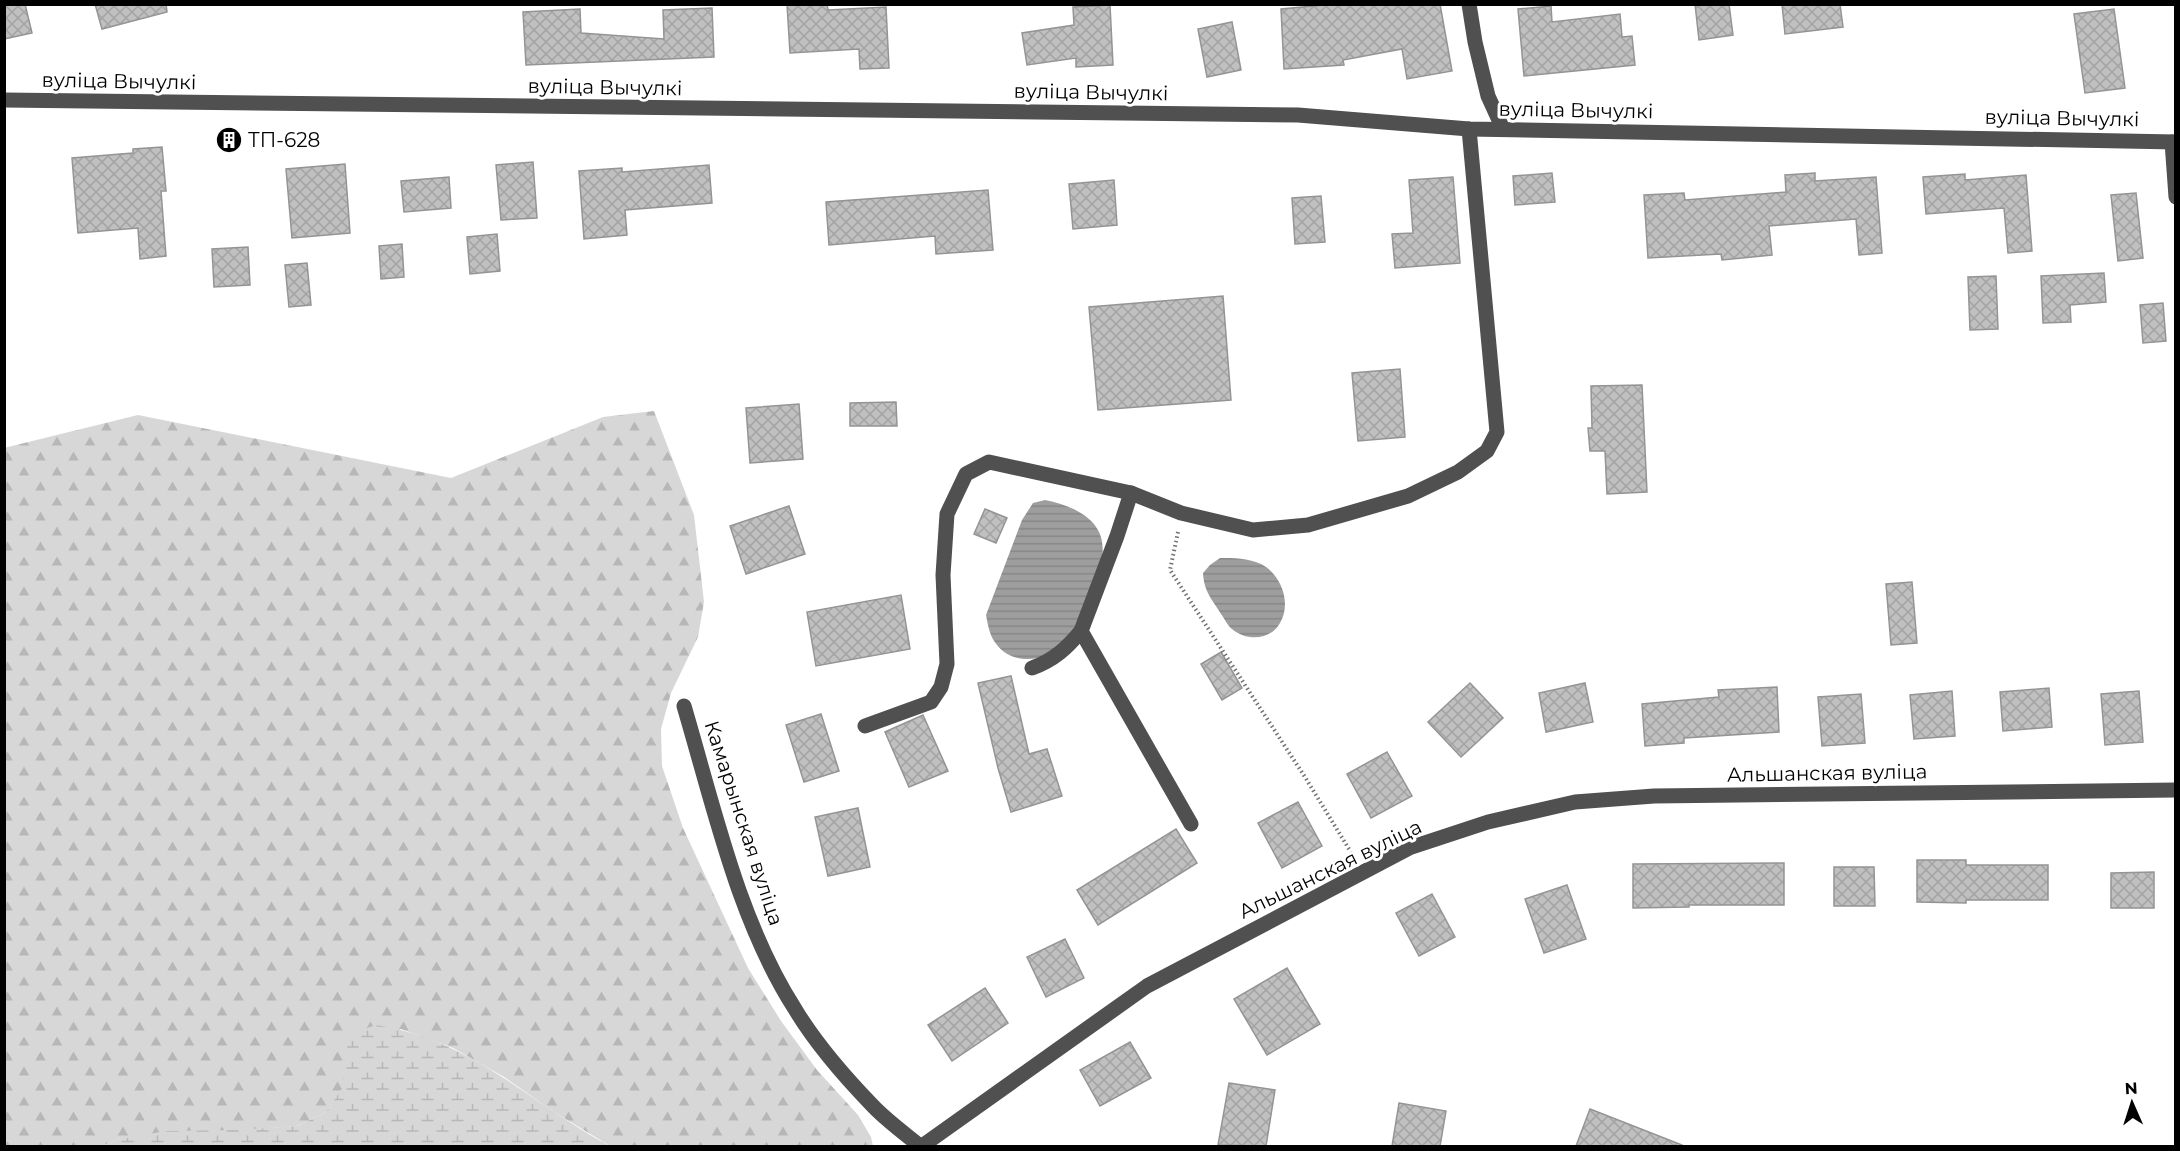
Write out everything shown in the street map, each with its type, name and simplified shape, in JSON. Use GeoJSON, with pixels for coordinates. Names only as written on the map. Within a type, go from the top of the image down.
{"type":"FeatureCollection","features":[{"type":"Feature","properties":{"kind":"street"},"geometry":{"type":"LineString","coordinates":[[1469,4],[1474,42],[1488,96],[1503,129]]}},
{"type":"Feature","properties":{"kind":"street","name":"вуліца Вычулкі"},"geometry":{"type":"LineString","coordinates":[[4,100],[1298,115],[1469,129],[2174,142]]}},
{"type":"Feature","properties":{"kind":"street"},"geometry":{"type":"LineString","coordinates":[[865,726],[931,702],[941,687],[947,664],[943,575],[947,514],[966,474],[989,462],[1131,494],[1181,513],[1253,530],[1308,525],[1408,496],[1458,472],[1487,451],[1497,432],[1469,129]]}},
{"type":"Feature","properties":{"kind":"street"},"geometry":{"type":"LineString","coordinates":[[2174,142],[2175,197]]}},
{"type":"Feature","properties":{"kind":"street"},"geometry":{"type":"LineString","coordinates":[[1032,668],[1049,662],[1061,654],[1081,631],[1131,494]]}},
{"type":"Feature","properties":{"kind":"street"},"geometry":{"type":"LineString","coordinates":[[1081,631],[1191,824]]}},
{"type":"Feature","properties":{"kind":"street","name":"Камарынская вуліца"},"geometry":{"type":"LineString","coordinates":[[684,706],[742,898],[765,954],[794,1009],[831,1060],[873,1106],[921,1146]]}},
{"type":"Feature","properties":{"kind":"street","name":"Альшанская вуліца"},"geometry":{"type":"LineString","coordinates":[[921,1146],[1147,986],[1409,848],[1488,822],[1575,802],[1653,796],[2175,790]]}},
{"type":"Feature","properties":{"kind":"path"},"geometry":{"type":"LineString","coordinates":[[1181,513],[1170,570],[1364,872]]}},
{"type":"Feature","properties":{"kind":"green space"},"geometry":{"type":"Polygon","coordinates":[[[654,411],[694,515],[704,602],[698,637],[671,693],[661,729],[662,766],[683,828],[748,968],[781,1021],[817,1070],[858,1115],[871,1137],[873,1146],[610,1146],[554,1112],[504,1077],[453,1048],[401,1029],[344,1053],[344,1087],[326,1112],[297,1126],[116,1140],[102,1146],[5,1146],[4,448],[138,415],[451,478],[603,417],[654,411]]]}},
{"type":"Feature","properties":{"kind":"green space"},"geometry":{"type":"Polygon","coordinates":[[[376,1025],[411,1033],[471,1058],[610,1146],[102,1146],[116,1140],[166,1131],[297,1126],[326,1112],[343,1087],[344,1053],[355,1032],[376,1025]]]}},
{"type":"Feature","properties":{"kind":"shaded area"},"geometry":{"type":"Polygon","coordinates":[[[1045,500],[1078,511],[1095,525],[1103,544],[1102,557],[1081,616],[1066,642],[1051,654],[1022,659],[1004,652],[997,645],[991,635],[986,615],[1022,520],[1033,503],[1045,500]]]}},
{"type":"Feature","properties":{"kind":"shaded area"},"geometry":{"type":"Polygon","coordinates":[[[1220,558],[1246,559],[1261,564],[1274,575],[1285,598],[1283,615],[1276,629],[1264,636],[1251,637],[1238,633],[1227,624],[1209,595],[1203,573],[1220,558]]]}},
{"type":"Feature","properties":{"kind":"building"},"geometry":{"type":"Polygon","coordinates":[[[4,4],[25,4],[32,33],[4,39],[4,4]]]}},
{"type":"Feature","properties":{"kind":"building"},"geometry":{"type":"Polygon","coordinates":[[[95,4],[166,4],[167,12],[102,29],[95,4]]]}},
{"type":"Feature","properties":{"kind":"building"},"geometry":{"type":"Polygon","coordinates":[[[787,4],[827,4],[828,10],[886,7],[889,68],[860,69],[859,49],[790,53],[787,4]]]}},
{"type":"Feature","properties":{"kind":"building"},"geometry":{"type":"Polygon","coordinates":[[[1335,4],[1440,4],[1452,71],[1407,79],[1402,49],[1343,60],[1344,65],[1284,69],[1281,9],[1335,4]]]}},
{"type":"Feature","properties":{"kind":"building"},"geometry":{"type":"Polygon","coordinates":[[[1695,4],[1729,4],[1733,35],[1699,40],[1695,4]]]}},
{"type":"Feature","properties":{"kind":"building"},"geometry":{"type":"Polygon","coordinates":[[[1782,4],[1840,4],[1843,27],[1785,34],[1782,4]]]}},
{"type":"Feature","properties":{"kind":"building"},"geometry":{"type":"Polygon","coordinates":[[[1110,5],[1113,65],[1076,67],[1076,58],[1027,65],[1022,33],[1074,25],[1073,7],[1110,5]]]}},
{"type":"Feature","properties":{"kind":"building"},"geometry":{"type":"Polygon","coordinates":[[[1551,6],[1552,22],[1620,14],[1622,37],[1632,36],[1635,65],[1524,76],[1518,9],[1551,6]]]}},
{"type":"Feature","properties":{"kind":"building"},"geometry":{"type":"Polygon","coordinates":[[[712,8],[714,57],[526,65],[523,12],[580,9],[581,33],[664,39],[663,10],[712,8]]]}},
{"type":"Feature","properties":{"kind":"building"},"geometry":{"type":"Polygon","coordinates":[[[2114,9],[2125,88],[2085,93],[2074,14],[2114,9]]]}},
{"type":"Feature","properties":{"kind":"building"},"geometry":{"type":"Polygon","coordinates":[[[1232,22],[1241,70],[1207,77],[1198,29],[1232,22]]]}},
{"type":"Feature","properties":{"kind":"building"},"geometry":{"type":"Polygon","coordinates":[[[162,147],[166,191],[161,191],[166,256],[140,259],[138,228],[78,233],[72,158],[133,153],[133,149],[162,147]]]}},
{"type":"Feature","properties":{"kind":"building"},"geometry":{"type":"Polygon","coordinates":[[[533,162],[537,218],[501,220],[496,165],[533,162]]]}},
{"type":"Feature","properties":{"kind":"building"},"geometry":{"type":"Polygon","coordinates":[[[345,164],[350,233],[292,238],[286,169],[345,164]]]}},
{"type":"Feature","properties":{"kind":"building"},"geometry":{"type":"Polygon","coordinates":[[[709,165],[712,203],[625,210],[627,235],[584,239],[579,171],[622,168],[622,172],[709,165]]]}},
{"type":"Feature","properties":{"kind":"building"},"geometry":{"type":"Polygon","coordinates":[[[1552,173],[1555,202],[1515,205],[1513,176],[1552,173]]]}},
{"type":"Feature","properties":{"kind":"building"},"geometry":{"type":"Polygon","coordinates":[[[1815,173],[1815,181],[1876,177],[1882,253],[1859,255],[1856,219],[1769,226],[1772,255],[1722,260],[1721,254],[1648,258],[1644,195],[1684,193],[1685,200],[1786,192],[1785,175],[1815,173]]]}},
{"type":"Feature","properties":{"kind":"building"},"geometry":{"type":"Polygon","coordinates":[[[1965,174],[1965,180],[2026,175],[2032,251],[2008,253],[2004,208],[1926,214],[1923,177],[1965,174]]]}},
{"type":"Feature","properties":{"kind":"building"},"geometry":{"type":"Polygon","coordinates":[[[449,177],[451,208],[404,212],[401,181],[449,177]]]}},
{"type":"Feature","properties":{"kind":"building"},"geometry":{"type":"Polygon","coordinates":[[[1453,177],[1460,263],[1395,268],[1392,234],[1413,233],[1409,180],[1453,177]]]}},
{"type":"Feature","properties":{"kind":"building"},"geometry":{"type":"Polygon","coordinates":[[[1114,180],[1117,225],[1073,229],[1069,184],[1114,180]]]}},
{"type":"Feature","properties":{"kind":"building"},"geometry":{"type":"Polygon","coordinates":[[[988,190],[993,250],[936,254],[935,236],[829,245],[826,202],[988,190]]]}},
{"type":"Feature","properties":{"kind":"building"},"geometry":{"type":"Polygon","coordinates":[[[2136,193],[2143,258],[2118,261],[2111,195],[2136,193]]]}},
{"type":"Feature","properties":{"kind":"building"},"geometry":{"type":"Polygon","coordinates":[[[1321,196],[1325,242],[1295,244],[1292,198],[1321,196]]]}},
{"type":"Feature","properties":{"kind":"building"},"geometry":{"type":"Polygon","coordinates":[[[497,234],[500,271],[470,274],[467,237],[497,234]]]}},
{"type":"Feature","properties":{"kind":"building"},"geometry":{"type":"Polygon","coordinates":[[[402,244],[404,277],[381,279],[379,246],[402,244]]]}},
{"type":"Feature","properties":{"kind":"building"},"geometry":{"type":"Polygon","coordinates":[[[248,247],[250,285],[214,287],[212,249],[248,247]]]}},
{"type":"Feature","properties":{"kind":"building"},"geometry":{"type":"Polygon","coordinates":[[[307,263],[311,305],[289,307],[285,265],[307,263]]]}},
{"type":"Feature","properties":{"kind":"building"},"geometry":{"type":"Polygon","coordinates":[[[2104,273],[2106,302],[2070,305],[2071,322],[2043,323],[2041,276],[2104,273]]]}},
{"type":"Feature","properties":{"kind":"building"},"geometry":{"type":"Polygon","coordinates":[[[1996,276],[1998,329],[1970,330],[1968,277],[1996,276]]]}},
{"type":"Feature","properties":{"kind":"building"},"geometry":{"type":"Polygon","coordinates":[[[1223,296],[1231,400],[1098,410],[1089,307],[1223,296]]]}},
{"type":"Feature","properties":{"kind":"building"},"geometry":{"type":"Polygon","coordinates":[[[2163,303],[2166,341],[2143,343],[2140,305],[2163,303]]]}},
{"type":"Feature","properties":{"kind":"building"},"geometry":{"type":"Polygon","coordinates":[[[1400,369],[1405,437],[1358,441],[1352,373],[1400,369]]]}},
{"type":"Feature","properties":{"kind":"building"},"geometry":{"type":"Polygon","coordinates":[[[1642,385],[1647,492],[1607,494],[1605,451],[1590,451],[1588,428],[1592,428],[1591,386],[1642,385]]]}},
{"type":"Feature","properties":{"kind":"building"},"geometry":{"type":"Polygon","coordinates":[[[896,402],[897,426],[850,426],[850,403],[896,402]]]}},
{"type":"Feature","properties":{"kind":"building"},"geometry":{"type":"Polygon","coordinates":[[[799,404],[803,459],[750,463],[746,408],[799,404]]]}},
{"type":"Feature","properties":{"kind":"building"},"geometry":{"type":"Polygon","coordinates":[[[789,506],[805,554],[746,574],[730,526],[789,506]]]}},
{"type":"Feature","properties":{"kind":"building"},"geometry":{"type":"Polygon","coordinates":[[[985,509],[1007,518],[996,543],[974,534],[985,509]]]}},
{"type":"Feature","properties":{"kind":"building"},"geometry":{"type":"Polygon","coordinates":[[[1912,582],[1917,643],[1891,645],[1886,584],[1912,582]]]}},
{"type":"Feature","properties":{"kind":"building"},"geometry":{"type":"Polygon","coordinates":[[[901,595],[910,649],[816,666],[807,612],[901,595]]]}},
{"type":"Feature","properties":{"kind":"building"},"geometry":{"type":"Polygon","coordinates":[[[1221,652],[1242,688],[1222,700],[1201,664],[1221,652]]]}},
{"type":"Feature","properties":{"kind":"building"},"geometry":{"type":"Polygon","coordinates":[[[1011,676],[1029,754],[1047,749],[1062,796],[1011,812],[978,683],[1011,676]]]}},
{"type":"Feature","properties":{"kind":"building"},"geometry":{"type":"Polygon","coordinates":[[[1470,683],[1503,718],[1461,757],[1428,722],[1470,683]]]}},
{"type":"Feature","properties":{"kind":"building"},"geometry":{"type":"Polygon","coordinates":[[[1585,683],[1593,722],[1546,732],[1539,693],[1585,683]]]}},
{"type":"Feature","properties":{"kind":"building"},"geometry":{"type":"Polygon","coordinates":[[[1777,687],[1779,732],[1684,738],[1684,743],[1645,746],[1642,704],[1719,697],[1718,690],[1777,687]]]}},
{"type":"Feature","properties":{"kind":"building"},"geometry":{"type":"Polygon","coordinates":[[[2049,688],[2052,727],[2003,731],[2000,692],[2049,688]]]}},
{"type":"Feature","properties":{"kind":"building"},"geometry":{"type":"Polygon","coordinates":[[[1952,691],[1955,736],[1914,739],[1910,695],[1952,691]]]}},
{"type":"Feature","properties":{"kind":"building"},"geometry":{"type":"Polygon","coordinates":[[[2139,691],[2143,742],[2105,745],[2101,694],[2139,691]]]}},
{"type":"Feature","properties":{"kind":"building"},"geometry":{"type":"Polygon","coordinates":[[[1861,694],[1865,743],[1822,746],[1818,697],[1861,694]]]}},
{"type":"Feature","properties":{"kind":"building"},"geometry":{"type":"Polygon","coordinates":[[[821,714],[839,771],[804,782],[786,725],[821,714]]]}},
{"type":"Feature","properties":{"kind":"building"},"geometry":{"type":"Polygon","coordinates":[[[923,715],[948,771],[909,787],[885,732],[923,715]]]}},
{"type":"Feature","properties":{"kind":"building"},"geometry":{"type":"Polygon","coordinates":[[[1387,752],[1412,796],[1371,818],[1347,774],[1387,752]]]}},
{"type":"Feature","properties":{"kind":"building"},"geometry":{"type":"Polygon","coordinates":[[[1298,802],[1322,846],[1282,868],[1258,823],[1298,802]]]}},
{"type":"Feature","properties":{"kind":"building"},"geometry":{"type":"Polygon","coordinates":[[[858,808],[870,867],[828,876],[815,817],[858,808]]]}},
{"type":"Feature","properties":{"kind":"building"},"geometry":{"type":"Polygon","coordinates":[[[1176,829],[1197,863],[1098,925],[1077,890],[1176,829]]]}},
{"type":"Feature","properties":{"kind":"building"},"geometry":{"type":"Polygon","coordinates":[[[1917,860],[1966,860],[1966,865],[2048,865],[2048,900],[1917,902],[1917,860]]]}},
{"type":"Feature","properties":{"kind":"building"},"geometry":{"type":"Polygon","coordinates":[[[1784,863],[1784,905],[1689,905],[1689,907],[1633,908],[1633,864],[1784,863]]]}},
{"type":"Feature","properties":{"kind":"building"},"geometry":{"type":"Polygon","coordinates":[[[1834,867],[1874,867],[1875,906],[1834,906],[1834,867]]]}},
{"type":"Feature","properties":{"kind":"building"},"geometry":{"type":"Polygon","coordinates":[[[2154,872],[2154,908],[2111,908],[2111,873],[2154,872]]]}},
{"type":"Feature","properties":{"kind":"building"},"geometry":{"type":"Polygon","coordinates":[[[1567,885],[1586,939],[1544,953],[1525,899],[1567,885]]]}},
{"type":"Feature","properties":{"kind":"building"},"geometry":{"type":"Polygon","coordinates":[[[1432,894],[1455,937],[1419,956],[1396,913],[1432,894]]]}},
{"type":"Feature","properties":{"kind":"building"},"geometry":{"type":"Polygon","coordinates":[[[1065,939],[1084,978],[1046,997],[1027,957],[1065,939]]]}},
{"type":"Feature","properties":{"kind":"building"},"geometry":{"type":"Polygon","coordinates":[[[1287,968],[1320,1024],[1267,1055],[1234,999],[1287,968]]]}},
{"type":"Feature","properties":{"kind":"building"},"geometry":{"type":"Polygon","coordinates":[[[985,988],[1008,1023],[952,1061],[928,1025],[985,988]]]}},
{"type":"Feature","properties":{"kind":"building"},"geometry":{"type":"Polygon","coordinates":[[[1130,1042],[1151,1078],[1100,1106],[1080,1070],[1130,1042]]]}},
{"type":"Feature","properties":{"kind":"building"},"geometry":{"type":"Polygon","coordinates":[[[1229,1083],[1275,1090],[1266,1146],[1218,1145],[1229,1083]]]}},
{"type":"Feature","properties":{"kind":"building"},"geometry":{"type":"Polygon","coordinates":[[[1399,1103],[1446,1111],[1440,1146],[1392,1146],[1399,1103]]]}},
{"type":"Feature","properties":{"kind":"building"},"geometry":{"type":"Polygon","coordinates":[[[1590,1109],[1682,1145],[1682,1146],[1576,1146],[1590,1109]]]}},
{"type":"Feature","properties":{"kind":"place","name":"ТП-628"},"geometry":{"type":"Point","coordinates":[229,140]}}]}
